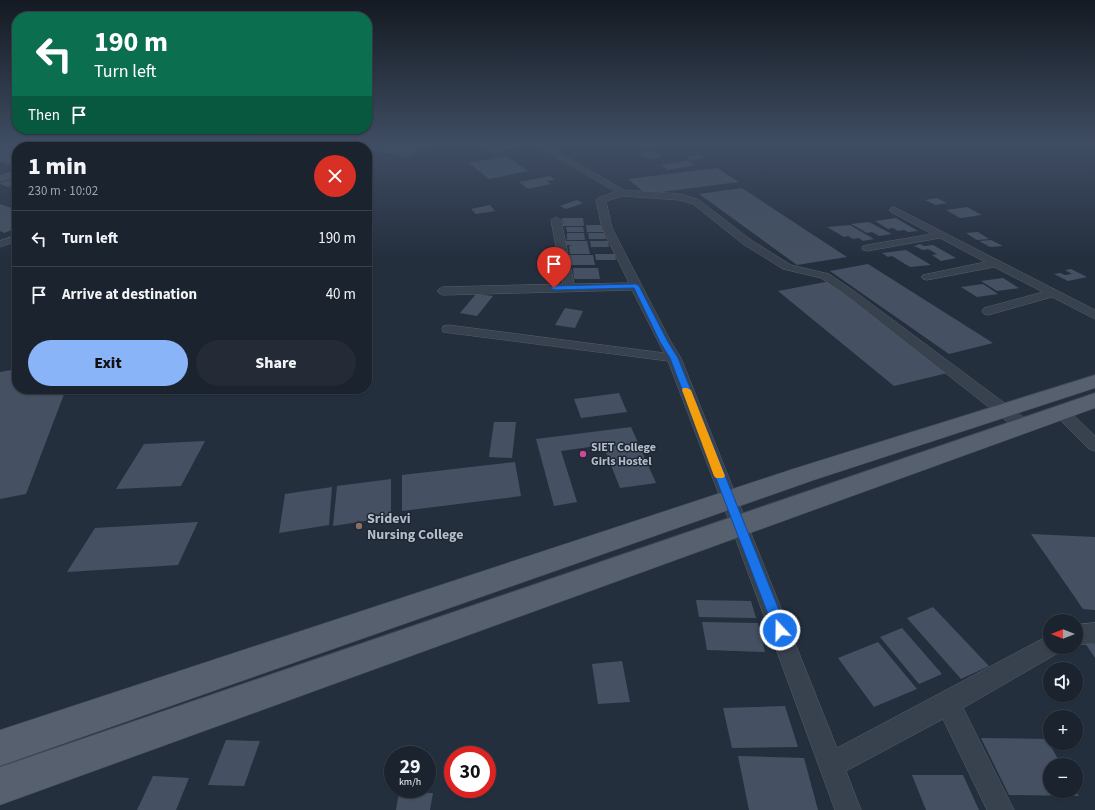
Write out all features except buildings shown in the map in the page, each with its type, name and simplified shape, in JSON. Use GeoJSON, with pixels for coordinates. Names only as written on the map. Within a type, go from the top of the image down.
{"type":"FeatureCollection","features":[{"type":"Feature","properties":{"kind":"main road"},"geometry":{"type":"LineString","coordinates":[[0,748],[735,513],[1014,418],[1095,381]]}},
{"type":"Feature","properties":{"kind":"main road"},"geometry":{"type":"LineString","coordinates":[[1014,418],[1061,412],[1095,400]]}},
{"type":"Feature","properties":{"kind":"main road"},"geometry":{"type":"LineString","coordinates":[[0,786],[735,513]]}},
{"type":"Feature","properties":{"kind":"street"},"geometry":{"type":"LineString","coordinates":[[605,183],[622,193]]}},
{"type":"Feature","properties":{"kind":"street"},"geometry":{"type":"LineString","coordinates":[[848,810],[735,513],[674,358],[664,342],[607,228],[601,200],[622,193],[681,197],[696,202],[747,242],[772,258],[787,266],[825,276],[850,293],[1014,418]]}},
{"type":"Feature","properties":{"kind":"street"},"geometry":{"type":"LineString","coordinates":[[894,210],[1095,315]]}},
{"type":"Feature","properties":{"kind":"street"},"geometry":{"type":"LineString","coordinates":[[556,220],[570,288]]}},
{"type":"Feature","properties":{"kind":"street"},"geometry":{"type":"LineString","coordinates":[[867,248],[942,235]]}},
{"type":"Feature","properties":{"kind":"street"},"geometry":{"type":"LineString","coordinates":[[0,244],[12,240]]}},
{"type":"Feature","properties":{"kind":"street"},"geometry":{"type":"LineString","coordinates":[[927,277],[997,263]]}},
{"type":"Feature","properties":{"kind":"street"},"geometry":{"type":"LineString","coordinates":[[443,291],[636,286]]}},
{"type":"Feature","properties":{"kind":"street"},"geometry":{"type":"LineString","coordinates":[[988,311],[1054,293]]}},
{"type":"Feature","properties":{"kind":"street"},"geometry":{"type":"LineString","coordinates":[[448,329],[674,358]]}},
{"type":"Feature","properties":{"kind":"street"},"geometry":{"type":"LineString","coordinates":[[1061,412],[1095,445]]}},
{"type":"Feature","properties":{"kind":"street"},"geometry":{"type":"LineString","coordinates":[[1083,634],[1095,633]]}},
{"type":"Feature","properties":{"kind":"street"},"geometry":{"type":"LineString","coordinates":[[831,765],[948,704],[1043,650]]}},
{"type":"Feature","properties":{"kind":"street"},"geometry":{"type":"LineString","coordinates":[[948,704],[1001,810]]}},
{"type":"Feature","properties":{"kind":"slow traffic"},"geometry":{"type":"LineString","coordinates":[[687,390],[719,476]]}},
{"type":"Feature","properties":{"kind":"place","name":"SIET College Girls Hostel"},"geometry":{"type":"Point","coordinates":[583,454]}},
{"type":"Feature","properties":{"kind":"place","name":"Sridevi Nursing College"},"geometry":{"type":"Point","coordinates":[359,526]}},
{"type":"Feature","properties":{"kind":"route"},"geometry":{"type":"LineString","coordinates":[[554,288],[636,286],[664,342],[674,358],[780,630]]}}]}
